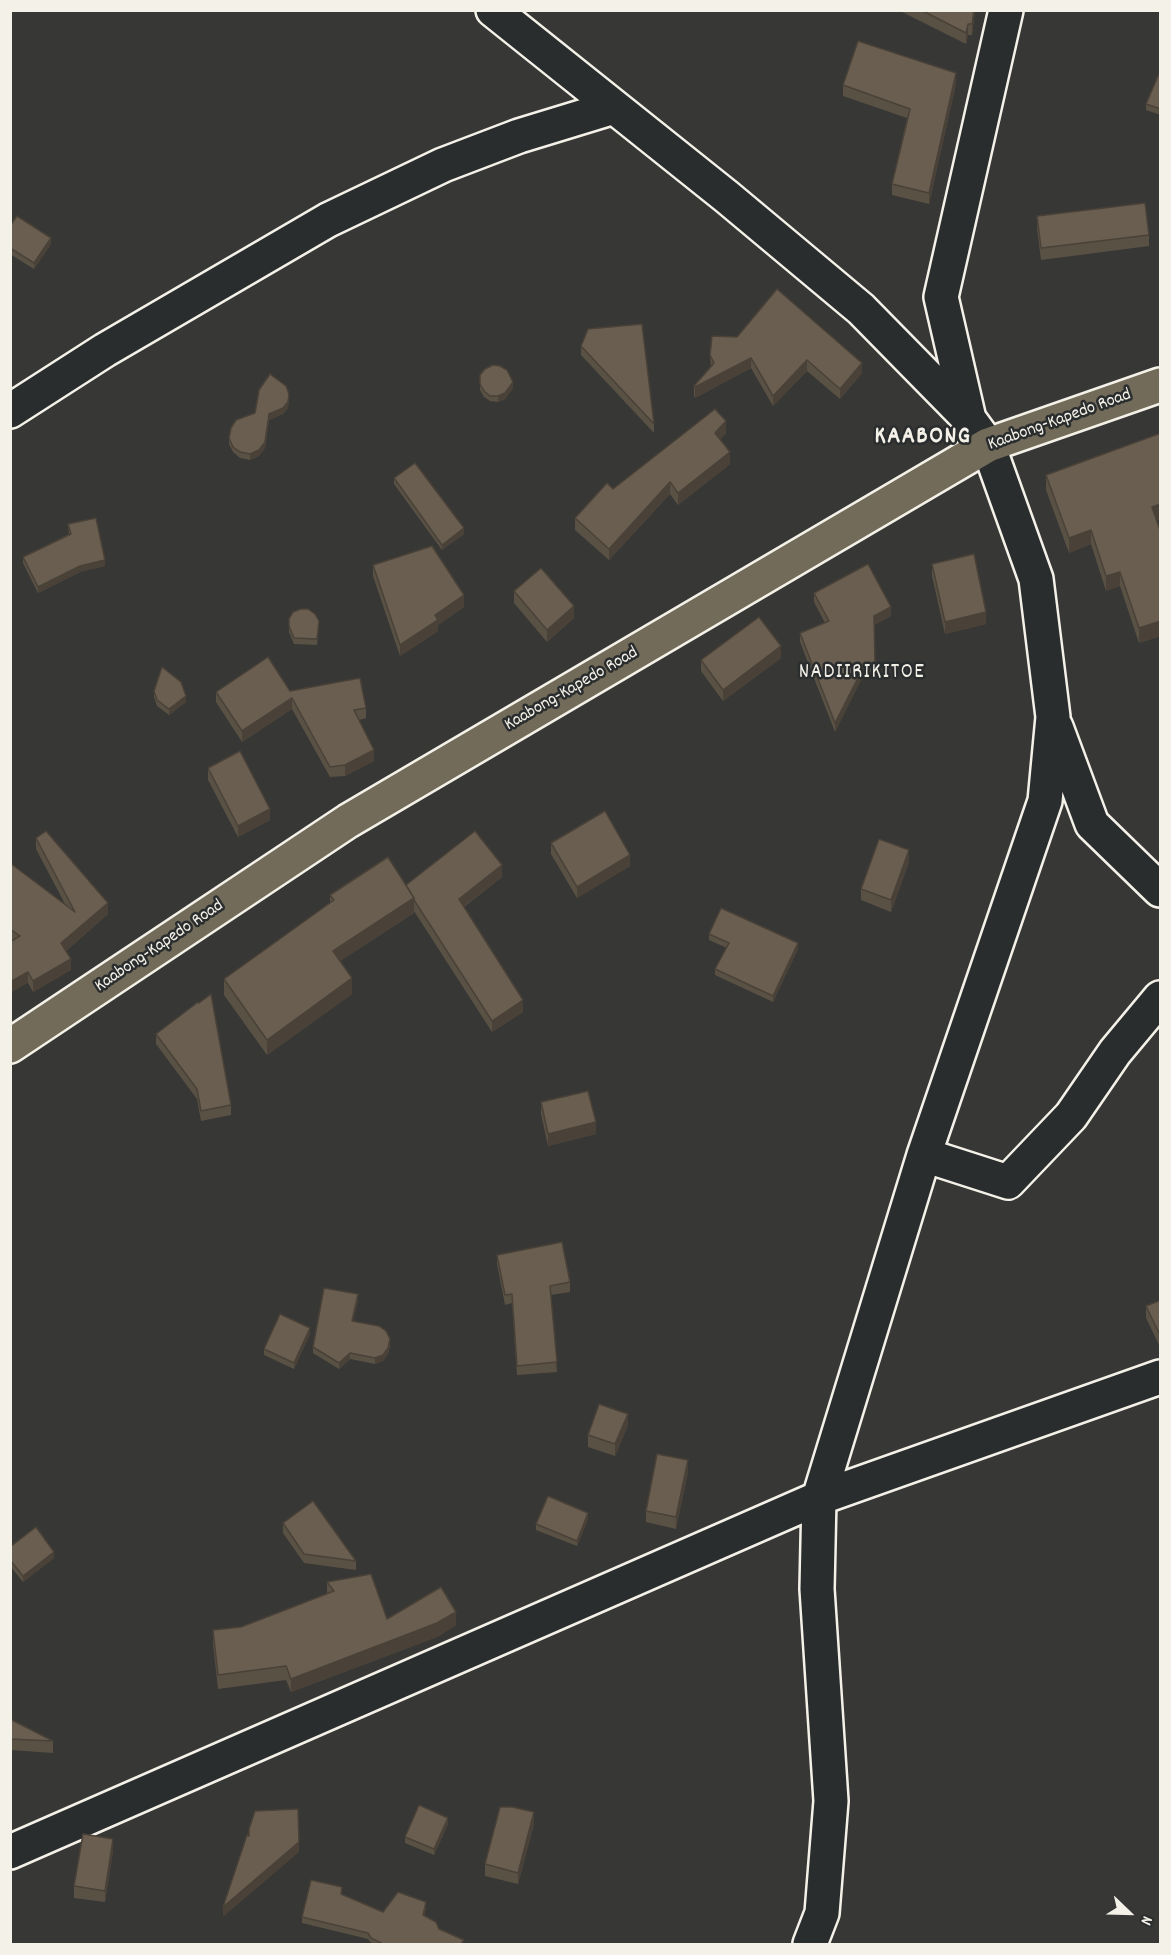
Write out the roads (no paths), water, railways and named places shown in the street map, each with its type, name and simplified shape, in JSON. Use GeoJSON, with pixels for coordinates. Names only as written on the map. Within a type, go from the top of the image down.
{"type":"FeatureCollection","features":[{"type":"Feature","properties":{"kind":"main road","name":"Kaabong-Kapedo Road"},"geometry":{"type":"LineString","coordinates":[[10,1047],[348,821],[988,445],[1161,385]]}},
{"type":"Feature","properties":{"kind":"street"},"geometry":{"type":"LineString","coordinates":[[493,10],[728,197],[861,309],[969,418],[988,445],[1036,579],[1053,717],[1045,801],[924,1155],[819,1498],[818,1589],[831,1801],[822,1912],[810,1944]]}},
{"type":"Feature","properties":{"kind":"street"},"geometry":{"type":"LineString","coordinates":[[969,418],[941,297],[1006,10]]}},
{"type":"Feature","properties":{"kind":"street"},"geometry":{"type":"LineString","coordinates":[[10,411],[105,350],[328,220],[443,165],[519,136],[614,106]]}},
{"type":"Feature","properties":{"kind":"street"},"geometry":{"type":"LineString","coordinates":[[1053,717],[1092,825],[1161,890]]}},
{"type":"Feature","properties":{"kind":"street"},"geometry":{"type":"LineString","coordinates":[[924,1155],[1008,1182],[1071,1116],[1115,1052],[1161,998]]}},
{"type":"Feature","properties":{"kind":"street"},"geometry":{"type":"LineString","coordinates":[[10,1852],[819,1498],[1161,1377]]}},
{"type":"Feature","properties":{"kind":"district","name":"KAABONG"},"geometry":{"type":"Point","coordinates":[923,439]}},
{"type":"Feature","properties":{"kind":"district","name":"NADIIRIKITOE"},"geometry":{"type":"Point","coordinates":[862,674]}}]}
